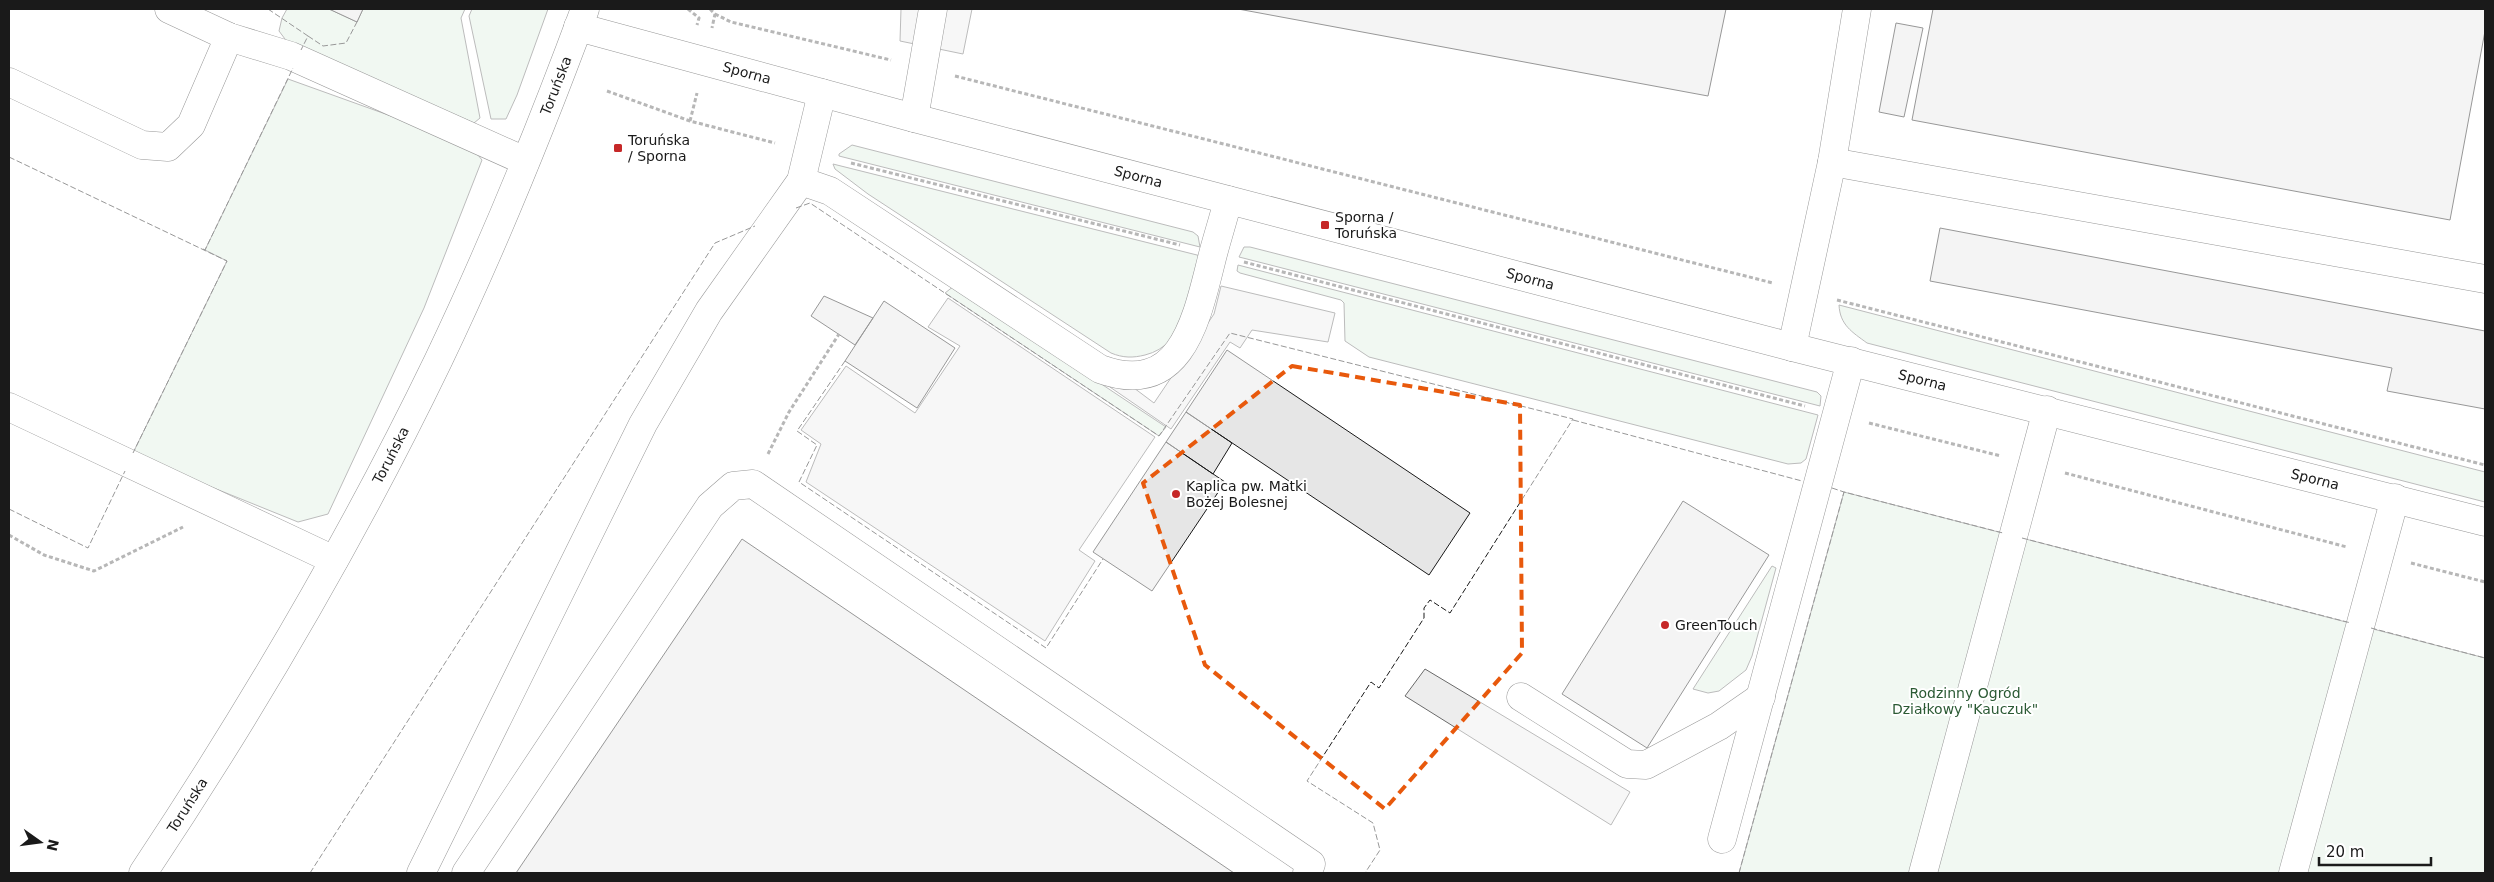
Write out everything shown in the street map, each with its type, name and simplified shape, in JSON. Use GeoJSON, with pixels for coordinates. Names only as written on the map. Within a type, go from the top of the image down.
{"type":"FeatureCollection","features":[{"type":"Feature","properties":{"kind":"street"},"geometry":{"type":"LineString","coordinates":[[169,9],[229,37],[292,56],[525,161]]}},
{"type":"Feature","properties":{"kind":"street"},"geometry":{"type":"LineString","coordinates":[[914,118],[933,9]]}},
{"type":"Feature","properties":{"kind":"street"},"geometry":{"type":"LineString","coordinates":[[1792,347],[1832,162],[1857,9]]}},
{"type":"Feature","properties":{"kind":"street","name":"Sporna"},"geometry":{"type":"LineString","coordinates":[[581,18],[822,92],[914,118],[1792,347],[2485,522]]}},
{"type":"Feature","properties":{"kind":"street","name":"Toruńska"},"geometry":{"type":"LineString","coordinates":[[143,873],[193,798],[278,659],[334,560],[438,360],[525,161],[581,18]]}},
{"type":"Feature","properties":{"kind":"street"},"geometry":{"type":"LineString","coordinates":[[9,82],[142,145],[168,147],[191,125],[229,37]]}},
{"type":"Feature","properties":{"kind":"street"},"geometry":{"type":"LineString","coordinates":[[422,873],[643,424],[709,311],[801,181],[822,92]]}},
{"type":"Feature","properties":{"kind":"street"},"geometry":{"type":"LineString","coordinates":[[1832,162],[2485,278]]}},
{"type":"Feature","properties":{"kind":"street"},"geometry":{"type":"LineString","coordinates":[[801,181],[830,191],[1100,369],[1111,373],[1129,375],[1156,372],[1175,356],[1194,323],[1228,200]]}},
{"type":"Feature","properties":{"kind":"street"},"geometry":{"type":"LineString","coordinates":[[1722,839],[1851,361]]}},
{"type":"Feature","properties":{"kind":"street"},"geometry":{"type":"LineString","coordinates":[[9,407],[334,560]]}},
{"type":"Feature","properties":{"kind":"street"},"geometry":{"type":"LineString","coordinates":[[1923,873],[2047,410]]}},
{"type":"Feature","properties":{"kind":"street"},"geometry":{"type":"LineString","coordinates":[[466,873],[710,506],[733,486],[753,484],[1311,864],[1307,873]]}},
{"type":"Feature","properties":{"kind":"street"},"geometry":{"type":"LineString","coordinates":[[2293,873],[2395,498]]}},
{"type":"Feature","properties":{"kind":"street"},"geometry":{"type":"LineString","coordinates":[[1521,697],[1627,764],[1646,765],[1719,726],[1760,697]]}},
{"type":"Feature","properties":{"kind":"path"},"geometry":{"type":"LineString","coordinates":[[715,14],[732,22],[922,68],[2485,465]]}},
{"type":"Feature","properties":{"kind":"path"},"geometry":{"type":"LineString","coordinates":[[608,91],[690,122],[1213,254],[2485,582]]}},
{"type":"Feature","properties":{"kind":"path"},"geometry":{"type":"LineString","coordinates":[[753,484],[789,412],[839,334]]}},
{"type":"Feature","properties":{"kind":"path"},"geometry":{"type":"LineString","coordinates":[[9,536],[44,554],[94,571],[222,507]]}},
{"type":"Feature","properties":{"kind":"highlighted area"},"geometry":{"type":"Polygon","coordinates":[[[1292,366],[1520,405],[1522,653],[1385,809],[1205,665],[1143,483],[1292,366]]]}},
{"type":"Feature","properties":{"kind":"green space"},"geometry":{"type":"Polygon","coordinates":[[[287,9],[329,9],[357,22],[363,9],[465,9],[461,18],[480,118],[474,123],[288,43],[279,31],[282,18],[287,9]]]}},
{"type":"Feature","properties":{"kind":"green space"},"geometry":{"type":"Polygon","coordinates":[[[472,9],[548,9],[517,95],[506,119],[491,119],[469,16],[472,9]]]}},
{"type":"Feature","properties":{"kind":"green space"},"geometry":{"type":"Polygon","coordinates":[[[288,79],[469,144],[482,160],[424,308],[328,514],[298,522],[132,455],[227,261],[205,250],[288,79]]]}},
{"type":"Feature","properties":{"kind":"green space"},"geometry":{"type":"Polygon","coordinates":[[[852,145],[1193,232],[1198,236],[1200,247],[839,156],[839,154],[852,145]]]}},
{"type":"Feature","properties":{"kind":"green space"},"geometry":{"type":"Polygon","coordinates":[[[833,164],[1201,256],[1186,315],[1179,329],[1159,349],[1145,355],[1132,357],[1111,353],[868,194],[835,169],[833,164]]]}},
{"type":"Feature","properties":{"kind":"green space"},"geometry":{"type":"Polygon","coordinates":[[[1244,247],[1817,392],[1821,396],[1820,406],[1239,257],[1244,247]]]}},
{"type":"Feature","properties":{"kind":"green space"},"geometry":{"type":"Polygon","coordinates":[[[1238,265],[1818,415],[1806,459],[1801,463],[1788,464],[1369,357],[1345,341],[1344,303],[1341,300],[1240,273],[1237,271],[1238,265]]]}},
{"type":"Feature","properties":{"kind":"green space"},"geometry":{"type":"Polygon","coordinates":[[[954,286],[1166,427],[1159,436],[945,293],[954,286]]]}},
{"type":"Feature","properties":{"kind":"green space"},"geometry":{"type":"Polygon","coordinates":[[[1839,305],[2485,472],[2485,502],[1867,343],[1844,323],[1839,305]]]}},
{"type":"Feature","properties":{"kind":"green space","name":"Rodzinny Ogród Działkowy \"Kauczuk\""},"geometry":{"type":"Polygon","coordinates":[[[1844,492],[2485,658],[2485,873],[1739,873],[1844,492]]]}},
{"type":"Feature","properties":{"kind":"green space"},"geometry":{"type":"Polygon","coordinates":[[[1772,566],[1776,568],[1752,656],[1746,670],[1719,691],[1708,693],[1693,689],[1772,566]]]}},
{"type":"Feature","properties":{"kind":"shaded area"},"geometry":{"type":"Polygon","coordinates":[[[901,9],[972,9],[963,54],[900,41],[901,9]]]}},
{"type":"Feature","properties":{"kind":"shaded area"},"geometry":{"type":"Polygon","coordinates":[[[1221,286],[1335,313],[1328,342],[1252,330],[1240,348],[1230,342],[1171,429],[1107,385],[1134,388],[1154,403],[1214,314],[1221,286]]]}},
{"type":"Feature","properties":{"kind":"shaded area"},"geometry":{"type":"Polygon","coordinates":[[[948,298],[1155,437],[1079,550],[1095,561],[1045,641],[806,482],[821,444],[801,430],[846,366],[915,413],[960,346],[928,327],[948,298]]]}},
{"type":"Feature","properties":{"kind":"shaded area"},"geometry":{"type":"Polygon","coordinates":[[[1425,669],[1630,792],[1611,825],[1405,696],[1425,669]]]}},
{"type":"Feature","properties":{"kind":"building"},"geometry":{"type":"Polygon","coordinates":[[[329,9],[363,9],[357,22],[329,9]]]}},
{"type":"Feature","properties":{"kind":"building"},"geometry":{"type":"Polygon","coordinates":[[[1238,9],[1726,9],[1708,96],[1238,9]]]}},
{"type":"Feature","properties":{"kind":"building"},"geometry":{"type":"Polygon","coordinates":[[[1933,9],[2485,9],[2485,31],[2450,220],[1912,120],[1933,9]]]}},
{"type":"Feature","properties":{"kind":"building"},"geometry":{"type":"Polygon","coordinates":[[[1896,23],[1923,28],[1904,117],[1879,112],[1896,23]]]}},
{"type":"Feature","properties":{"kind":"building"},"geometry":{"type":"Polygon","coordinates":[[[1940,228],[2485,331],[2485,409],[2387,391],[2392,368],[1930,281],[1940,228]]]}},
{"type":"Feature","properties":{"kind":"building"},"geometry":{"type":"Polygon","coordinates":[[[824,296],[873,318],[855,345],[811,316],[824,296]]]}},
{"type":"Feature","properties":{"kind":"building"},"geometry":{"type":"Polygon","coordinates":[[[884,301],[955,348],[917,408],[845,361],[884,301]]]}},
{"type":"Feature","properties":{"kind":"building"},"geometry":{"type":"Polygon","coordinates":[[[1227,350],[1470,513],[1429,575],[1186,412],[1227,350]]]}},
{"type":"Feature","properties":{"kind":"building"},"geometry":{"type":"Polygon","coordinates":[[[1186,412],[1232,443],[1213,474],[1166,442],[1186,412]]]}},
{"type":"Feature","properties":{"kind":"building"},"geometry":{"type":"Polygon","coordinates":[[[1166,442],[1225,482],[1152,591],[1093,552],[1166,442]]]}},
{"type":"Feature","properties":{"kind":"building","name":"GreenTouch"},"geometry":{"type":"Polygon","coordinates":[[[1683,501],[1769,555],[1647,748],[1562,694],[1683,501]]]}},
{"type":"Feature","properties":{"kind":"building"},"geometry":{"type":"Polygon","coordinates":[[[742,539],[1234,873],[516,873],[742,539]]]}},
{"type":"Feature","properties":{"kind":"fence"},"geometry":{"type":"LineString","coordinates":[[268,9],[308,36],[301,50]]}},
{"type":"Feature","properties":{"kind":"fence"},"geometry":{"type":"LineString","coordinates":[[308,36],[323,46],[346,43],[358,20]]}},
{"type":"Feature","properties":{"kind":"fence"},"geometry":{"type":"LineString","coordinates":[[203,249],[205,250],[293,68]]}},
{"type":"Feature","properties":{"kind":"fence"},"geometry":{"type":"LineString","coordinates":[[9,157],[227,261],[133,453]]}},
{"type":"Feature","properties":{"kind":"fence"},"geometry":{"type":"LineString","coordinates":[[796,208],[810,203],[1159,436],[1230,333],[1573,419],[1450,613],[1430,600],[1424,608],[1424,618],[1379,688],[1371,682],[1307,781],[1373,823],[1380,850],[1365,873]]}},
{"type":"Feature","properties":{"kind":"fence"},"geometry":{"type":"LineString","coordinates":[[310,873],[715,243],[755,226]]}},
{"type":"Feature","properties":{"kind":"fence"},"geometry":{"type":"LineString","coordinates":[[845,361],[797,431],[817,445],[799,482],[1046,648],[1103,559]]}},
{"type":"Feature","properties":{"kind":"fence"},"geometry":{"type":"LineString","coordinates":[[1573,420],[1802,481]]}},
{"type":"Feature","properties":{"kind":"fence"},"geometry":{"type":"LineString","coordinates":[[9,509],[88,548],[125,471]]}},
{"type":"Feature","properties":{"kind":"fence"},"geometry":{"type":"LineString","coordinates":[[1832,488],[1844,492]]}},
{"type":"Feature","properties":{"kind":"fence"},"geometry":{"type":"LineString","coordinates":[[1739,873],[1844,492],[2003,533]]}},
{"type":"Feature","properties":{"kind":"fence"},"geometry":{"type":"LineString","coordinates":[[2022,538],[2351,623]]}},
{"type":"Feature","properties":{"kind":"fence"},"geometry":{"type":"LineString","coordinates":[[2371,628],[2485,658]]}},
{"type":"Feature","properties":{"kind":"place","name":"Toruńska / Sporna"},"geometry":{"type":"Point","coordinates":[618,148]}},
{"type":"Feature","properties":{"kind":"place","name":"Sporna / Toruńska"},"geometry":{"type":"Point","coordinates":[1325,225]}},
{"type":"Feature","properties":{"kind":"place","name":"Kaplica pw. Matki Bożej Bolesnej"},"geometry":{"type":"Point","coordinates":[1176,494]}},
{"type":"Feature","properties":{"kind":"place","name":"GreenTouch"},"geometry":{"type":"Point","coordinates":[1665,625]}}]}
